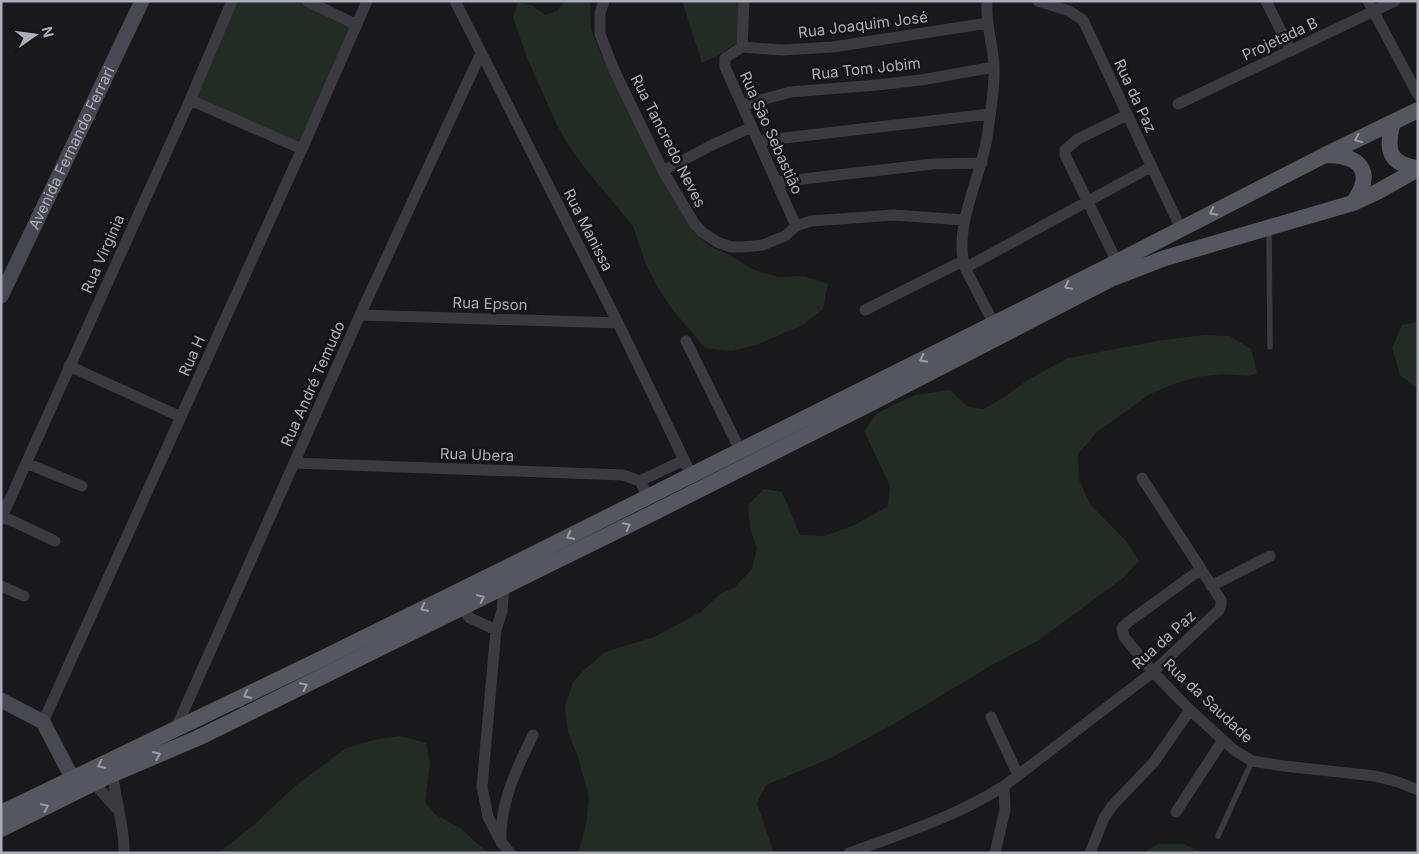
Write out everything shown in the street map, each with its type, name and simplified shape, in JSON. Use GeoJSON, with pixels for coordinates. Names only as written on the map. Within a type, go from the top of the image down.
{"type":"FeatureCollection","features":[{"type":"Feature","properties":{"kind":"main road","name":"Avenida Fernando Ferrari"},"geometry":{"type":"LineString","coordinates":[[1,296],[142,1]]}},
{"type":"Feature","properties":{"kind":"main road"},"geometry":{"type":"LineString","coordinates":[[1,829],[176,728],[319,660],[648,497],[688,467],[740,450],[1117,262],[1325,154],[1418,110]]}},
{"type":"Feature","properties":{"kind":"main road"},"geometry":{"type":"LineString","coordinates":[[1393,122],[1388,142],[1391,153],[1402,164],[1418,169]]}},
{"type":"Feature","properties":{"kind":"main road"},"geometry":{"type":"LineString","coordinates":[[1325,154],[1347,156],[1360,166],[1364,175],[1363,185],[1353,203]]}},
{"type":"Feature","properties":{"kind":"main road"},"geometry":{"type":"LineString","coordinates":[[1,813],[76,785],[94,784],[200,737],[873,402],[1113,278],[1165,258],[1353,203],[1378,192],[1418,169]]}},
{"type":"Feature","properties":{"kind":"main road"},"geometry":{"type":"LineString","coordinates":[[1,700],[43,722],[76,785]]}},
{"type":"Feature","properties":{"kind":"street","name":"Rua Virginia"},"geometry":{"type":"LineString","coordinates":[[2,518],[190,100],[232,1]]}},
{"type":"Feature","properties":{"kind":"street"},"geometry":{"type":"LineString","coordinates":[[307,1],[357,25]]}},
{"type":"Feature","properties":{"kind":"street","name":"Rua H"},"geometry":{"type":"LineString","coordinates":[[43,722],[367,1]]}},
{"type":"Feature","properties":{"kind":"street","name":"Rua Manissa"},"geometry":{"type":"LineString","coordinates":[[455,1],[688,467]]}},
{"type":"Feature","properties":{"kind":"street","name":"Rua Tancredo Neves"},"geometry":{"type":"LineString","coordinates":[[604,1],[599,23],[603,45],[663,171],[694,223],[702,232],[717,242],[731,247],[763,245],[785,236],[796,226],[811,221],[894,215],[964,220]]}},
{"type":"Feature","properties":{"kind":"street"},"geometry":{"type":"LineString","coordinates":[[742,47],[744,1]]}},
{"type":"Feature","properties":{"kind":"street"},"geometry":{"type":"LineString","coordinates":[[987,1],[988,23],[992,41],[994,84],[982,163],[962,232],[964,264],[994,324]]}},
{"type":"Feature","properties":{"kind":"street","name":"Rua da Paz"},"geometry":{"type":"LineString","coordinates":[[1038,1],[1070,11],[1083,20],[1181,229]]}},
{"type":"Feature","properties":{"kind":"street"},"geometry":{"type":"LineString","coordinates":[[1266,1],[1290,51]]}},
{"type":"Feature","properties":{"kind":"street","name":"Projetada B"},"geometry":{"type":"LineString","coordinates":[[1178,104],[1290,51],[1370,6],[1395,1]]}},
{"type":"Feature","properties":{"kind":"street"},"geometry":{"type":"LineString","coordinates":[[1370,6],[1418,94]]}},
{"type":"Feature","properties":{"kind":"street","name":"Rua Joaquim José"},"geometry":{"type":"LineString","coordinates":[[742,47],[782,50],[832,46],[988,23]]}},
{"type":"Feature","properties":{"kind":"street","name":"Rua Sāo Sebastiāo"},"geometry":{"type":"LineString","coordinates":[[742,47],[729,55],[724,62],[796,226]]}},
{"type":"Feature","properties":{"kind":"street","name":"Rua André Temudo"},"geometry":{"type":"LineString","coordinates":[[176,728],[360,315],[481,53]]}},
{"type":"Feature","properties":{"kind":"street","name":"Rua Tom Jobim"},"geometry":{"type":"LineString","coordinates":[[743,105],[790,92],[914,81],[994,67]]}},
{"type":"Feature","properties":{"kind":"street"},"geometry":{"type":"LineString","coordinates":[[190,100],[302,149]]}},
{"type":"Feature","properties":{"kind":"street"},"geometry":{"type":"LineString","coordinates":[[759,140],[990,114]]}},
{"type":"Feature","properties":{"kind":"street"},"geometry":{"type":"LineString","coordinates":[[1117,262],[1065,155],[1065,150],[1078,140],[1127,114]]}},
{"type":"Feature","properties":{"kind":"street"},"geometry":{"type":"LineString","coordinates":[[663,171],[712,145],[752,127]]}},
{"type":"Feature","properties":{"kind":"street"},"geometry":{"type":"LineString","coordinates":[[778,182],[933,164],[982,163]]}},
{"type":"Feature","properties":{"kind":"street"},"geometry":{"type":"LineString","coordinates":[[865,310],[964,264],[1151,167]]}},
{"type":"Feature","properties":{"kind":"street","name":"Rua Epson"},"geometry":{"type":"LineString","coordinates":[[360,315],[618,324]]}},
{"type":"Feature","properties":{"kind":"street"},"geometry":{"type":"LineString","coordinates":[[686,341],[740,450]]}},
{"type":"Feature","properties":{"kind":"street"},"geometry":{"type":"LineString","coordinates":[[69,366],[181,416]]}},
{"type":"Feature","properties":{"kind":"street"},"geometry":{"type":"LineString","coordinates":[[26,462],[82,486]]}},
{"type":"Feature","properties":{"kind":"street","name":"Rua Ubera"},"geometry":{"type":"LineString","coordinates":[[294,463],[623,475],[640,481]]}},
{"type":"Feature","properties":{"kind":"street"},"geometry":{"type":"LineString","coordinates":[[648,497],[640,481],[688,467]]}},
{"type":"Feature","properties":{"kind":"street","name":"Rua da Paz"},"geometry":{"type":"LineString","coordinates":[[849,853],[961,810],[1004,786],[1153,672],[1219,610],[1221,600],[1142,478]]}},
{"type":"Feature","properties":{"kind":"street"},"geometry":{"type":"LineString","coordinates":[[2,518],[55,541]]}},
{"type":"Feature","properties":{"kind":"street"},"geometry":{"type":"LineString","coordinates":[[1211,586],[1270,556]]}},
{"type":"Feature","properties":{"kind":"street","name":"Rua da Saudade"},"geometry":{"type":"LineString","coordinates":[[1200,570],[1122,628],[1124,637],[1153,672],[1190,710],[1223,740],[1252,761],[1375,776],[1418,790]]}},
{"type":"Feature","properties":{"kind":"street"},"geometry":{"type":"LineString","coordinates":[[1,586],[24,596]]}},
{"type":"Feature","properties":{"kind":"street"},"geometry":{"type":"LineString","coordinates":[[504,587],[502,611],[496,630],[482,787],[488,817],[501,842],[510,853]]}},
{"type":"Feature","properties":{"kind":"street"},"geometry":{"type":"LineString","coordinates":[[461,608],[470,618],[496,630]]}},
{"type":"Feature","properties":{"kind":"street"},"geometry":{"type":"LineString","coordinates":[[1090,853],[1104,818],[1112,806],[1154,762],[1190,710]]}},
{"type":"Feature","properties":{"kind":"street"},"geometry":{"type":"LineString","coordinates":[[991,717],[1018,775]]}},
{"type":"Feature","properties":{"kind":"street"},"geometry":{"type":"LineString","coordinates":[[501,842],[506,797],[533,735]]}},
{"type":"Feature","properties":{"kind":"street"},"geometry":{"type":"LineString","coordinates":[[1176,812],[1223,740]]}},
{"type":"Feature","properties":{"kind":"street"},"geometry":{"type":"LineString","coordinates":[[113,775],[118,811],[123,827],[124,853]]}},
{"type":"Feature","properties":{"kind":"street"},"geometry":{"type":"LineString","coordinates":[[94,784],[118,811]]}},
{"type":"Feature","properties":{"kind":"street"},"geometry":{"type":"LineString","coordinates":[[995,853],[1005,810],[1004,786]]}},
{"type":"Feature","properties":{"kind":"lane"},"geometry":{"type":"LineString","coordinates":[[1269,227],[1270,346]]}},
{"type":"Feature","properties":{"kind":"lane"},"geometry":{"type":"LineString","coordinates":[[1218,836],[1252,761]]}},
{"type":"Feature","properties":{"kind":"shaded area"},"geometry":{"type":"Polygon","coordinates":[[[232,1],[307,1],[357,25],[302,149],[190,100],[232,1]]]}},
{"type":"Feature","properties":{"kind":"shaded area"},"geometry":{"type":"Polygon","coordinates":[[[565,1],[590,1],[591,29],[599,49],[683,215],[695,234],[710,246],[754,270],[778,277],[804,276],[828,284],[823,309],[803,325],[756,345],[731,351],[705,348],[672,309],[646,265],[633,226],[584,167],[557,125],[528,60],[513,18],[518,2],[533,6],[545,15],[557,11],[565,1]]]}},
{"type":"Feature","properties":{"kind":"shaded area"},"geometry":{"type":"Polygon","coordinates":[[[682,1],[739,1],[738,42],[717,56],[702,63],[682,1]]]}},
{"type":"Feature","properties":{"kind":"shaded area"},"geometry":{"type":"Polygon","coordinates":[[[1418,322],[1418,389],[1400,375],[1392,348],[1402,325],[1418,322]]]}},
{"type":"Feature","properties":{"kind":"shaded area"},"geometry":{"type":"Polygon","coordinates":[[[1205,335],[1230,336],[1251,349],[1257,373],[1248,376],[1223,374],[1197,377],[1150,394],[1097,432],[1078,454],[1079,480],[1090,504],[1126,541],[1139,561],[1123,578],[1039,640],[831,758],[766,785],[757,803],[773,851],[771,853],[578,853],[586,824],[589,797],[578,757],[568,732],[565,706],[573,682],[605,652],[654,637],[701,612],[720,594],[735,587],[752,569],[757,549],[750,528],[748,505],[764,489],[782,492],[800,535],[824,536],[855,525],[888,506],[890,486],[864,431],[877,413],[915,395],[950,390],[968,407],[984,409],[1026,381],[1068,358],[1163,340],[1205,335]]]}},
{"type":"Feature","properties":{"kind":"shaded area"},"geometry":{"type":"Polygon","coordinates":[[[399,736],[426,743],[430,763],[425,802],[436,815],[460,828],[488,853],[219,853],[256,823],[294,787],[346,748],[373,740],[399,736]]]}},
{"type":"Feature","properties":{"kind":"shaded area"},"geometry":{"type":"Polygon","coordinates":[[[1158,844],[1183,844],[1204,853],[1143,853],[1158,844]]]}}]}
